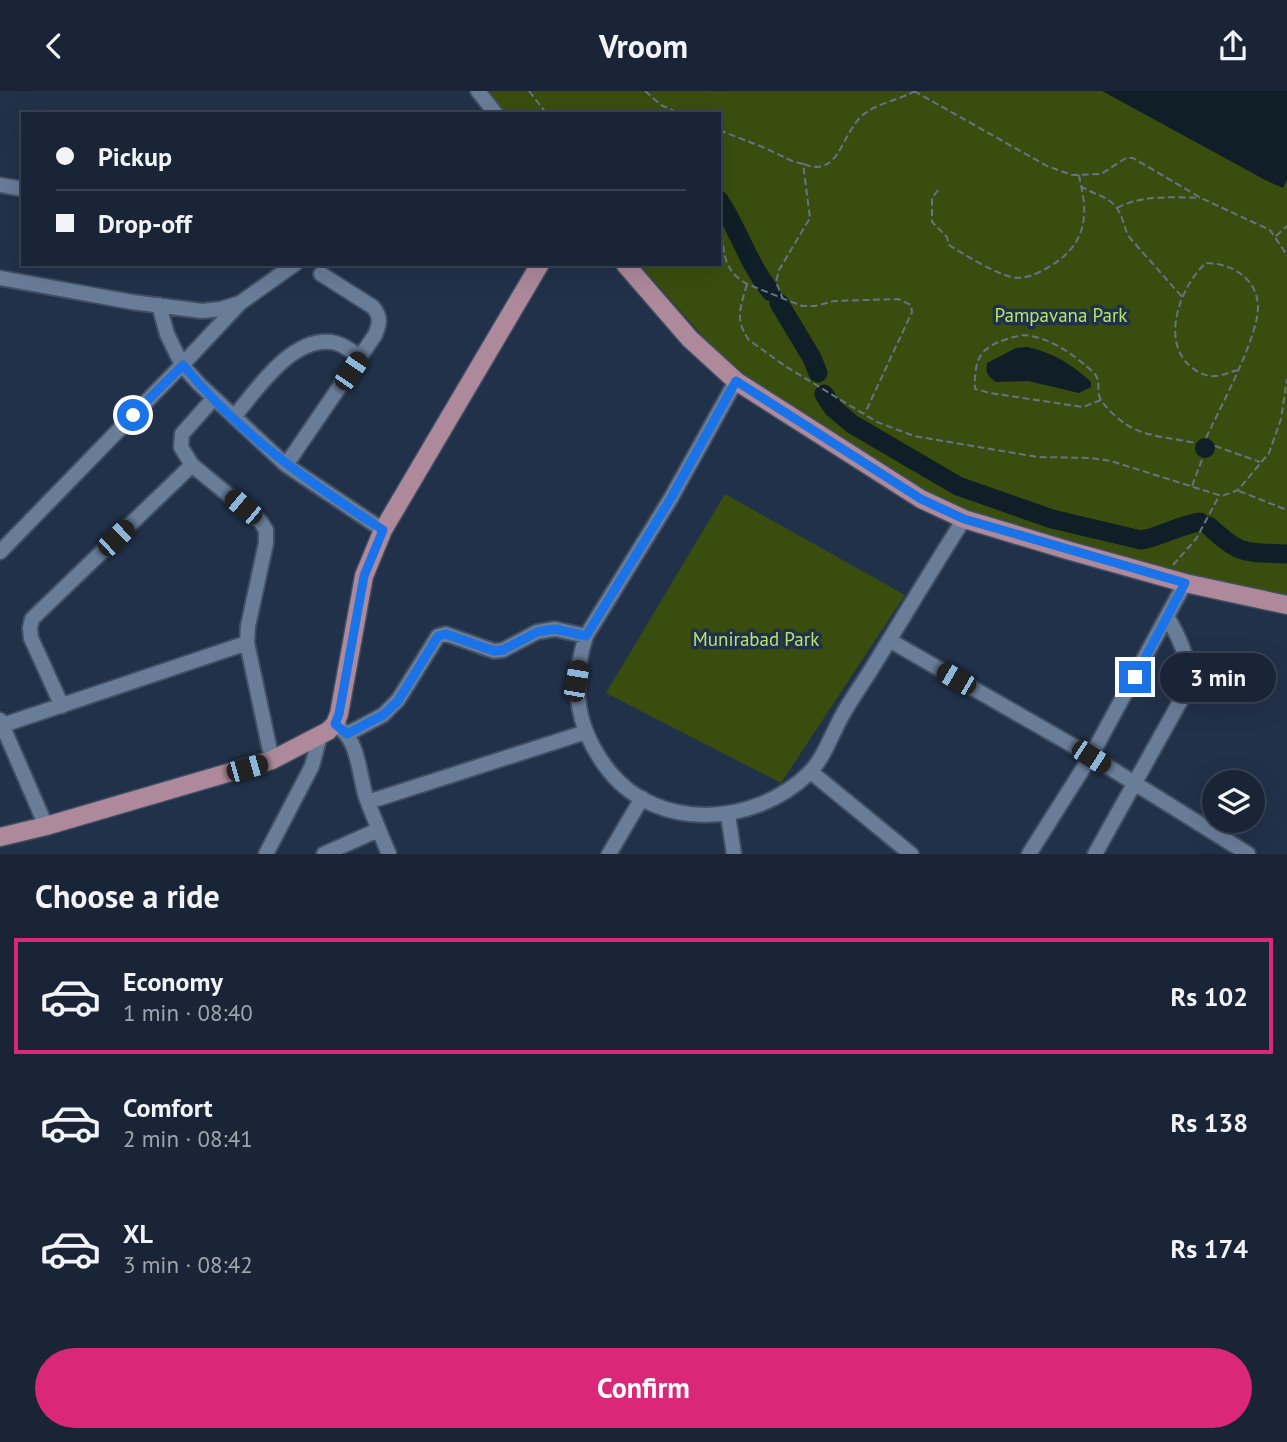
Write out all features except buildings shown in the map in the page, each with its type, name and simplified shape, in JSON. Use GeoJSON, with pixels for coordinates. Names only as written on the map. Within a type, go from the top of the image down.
{"type":"FeatureCollection","features":[{"type":"Feature","properties":{"kind":"main road"},"geometry":{"type":"LineString","coordinates":[[0,837],[272,761],[320,736],[341,729],[339,714],[364,576],[383,530],[539,266]]}},
{"type":"Feature","properties":{"kind":"main road"},"geometry":{"type":"LineString","coordinates":[[627,266],[690,339],[736,381],[921,499],[964,519],[1185,583],[1287,605]]}},
{"type":"Feature","properties":{"kind":"street"},"geometry":{"type":"LineString","coordinates":[[478,91],[494,112]]}},
{"type":"Feature","properties":{"kind":"street"},"geometry":{"type":"LineString","coordinates":[[0,185],[21,189]]}},
{"type":"Feature","properties":{"kind":"street"},"geometry":{"type":"LineString","coordinates":[[0,552],[240,303],[292,266]]}},
{"type":"Feature","properties":{"kind":"street"},"geometry":{"type":"LineString","coordinates":[[286,465],[360,358],[380,324],[379,314],[373,307],[321,274]]}},
{"type":"Feature","properties":{"kind":"street"},"geometry":{"type":"LineString","coordinates":[[0,278],[202,311],[240,303]]}},
{"type":"Feature","properties":{"kind":"street"},"geometry":{"type":"LineString","coordinates":[[159,305],[167,334],[183,365],[213,399],[286,465],[383,530]]}},
{"type":"Feature","properties":{"kind":"street"},"geometry":{"type":"LineString","coordinates":[[234,417],[276,367],[312,344],[338,344],[360,358]]}},
{"type":"Feature","properties":{"kind":"street"},"geometry":{"type":"LineString","coordinates":[[736,381],[671,498],[586,636],[578,671],[576,695],[586,732],[596,754],[620,784],[642,798],[683,814],[728,815],[765,803],[811,772],[842,715],[964,519]]}},
{"type":"Feature","properties":{"kind":"street"},"geometry":{"type":"LineString","coordinates":[[213,399],[182,433],[181,447],[192,465],[260,521],[266,530],[266,543],[248,626],[247,643],[272,761]]}},
{"type":"Feature","properties":{"kind":"street"},"geometry":{"type":"LineString","coordinates":[[62,706],[31,638],[32,619],[192,465]]}},
{"type":"Feature","properties":{"kind":"street"},"geometry":{"type":"LineString","coordinates":[[1029,854],[1091,757],[1185,583]]}},
{"type":"Feature","properties":{"kind":"street"},"geometry":{"type":"LineString","coordinates":[[1095,854],[1186,691],[1186,653],[1167,616]]}},
{"type":"Feature","properties":{"kind":"street"},"geometry":{"type":"LineString","coordinates":[[389,854],[368,801],[354,750],[341,729],[383,715],[398,701],[438,636],[446,634],[494,651],[503,650],[537,632],[555,629],[586,636]]}},
{"type":"Feature","properties":{"kind":"street"},"geometry":{"type":"LineString","coordinates":[[889,641],[1091,757],[1248,854]]}},
{"type":"Feature","properties":{"kind":"street"},"geometry":{"type":"LineString","coordinates":[[46,826],[1,723],[62,706],[247,643]]}},
{"type":"Feature","properties":{"kind":"street"},"geometry":{"type":"LineString","coordinates":[[368,801],[586,732]]}},
{"type":"Feature","properties":{"kind":"street"},"geometry":{"type":"LineString","coordinates":[[267,854],[312,766],[320,736]]}},
{"type":"Feature","properties":{"kind":"street"},"geometry":{"type":"LineString","coordinates":[[811,772],[911,854]]}},
{"type":"Feature","properties":{"kind":"street"},"geometry":{"type":"LineString","coordinates":[[609,854],[642,798]]}},
{"type":"Feature","properties":{"kind":"street"},"geometry":{"type":"LineString","coordinates":[[728,815],[734,854]]}},
{"type":"Feature","properties":{"kind":"street"},"geometry":{"type":"LineString","coordinates":[[324,854],[378,830]]}},
{"type":"Feature","properties":{"kind":"path"},"geometry":{"type":"LineString","coordinates":[[529,91],[545,112]]}},
{"type":"Feature","properties":{"kind":"path"},"geometry":{"type":"LineString","coordinates":[[645,91],[662,105],[680,112]]}},
{"type":"Feature","properties":{"kind":"path"},"geometry":{"type":"LineString","coordinates":[[721,130],[816,169],[825,167],[836,157],[846,137],[866,112],[914,91],[1047,166],[1072,175],[1101,174],[1126,158],[1133,158],[1201,198],[1270,230],[1287,255]]}},
{"type":"Feature","properties":{"kind":"path"},"geometry":{"type":"LineString","coordinates":[[783,300],[776,282],[779,270],[810,218],[803,164]]}},
{"type":"Feature","properties":{"kind":"path"},"geometry":{"type":"LineString","coordinates":[[938,190],[932,198],[932,222],[947,236],[949,245],[1000,273],[1023,278],[1052,265],[1069,252],[1079,239],[1083,226],[1084,197],[1079,175]]}},
{"type":"Feature","properties":{"kind":"path"},"geometry":{"type":"LineString","coordinates":[[1081,186],[1110,200],[1117,208],[1124,229],[1184,299]]}},
{"type":"Feature","properties":{"kind":"path"},"geometry":{"type":"LineString","coordinates":[[1117,208],[1145,199],[1201,198]]}},
{"type":"Feature","properties":{"kind":"path"},"geometry":{"type":"LineString","coordinates":[[1276,237],[1287,226]]}},
{"type":"Feature","properties":{"kind":"path"},"geometry":{"type":"LineString","coordinates":[[721,228],[726,264],[747,284],[783,300],[802,306],[816,306],[834,301],[898,299],[911,305],[912,312],[864,414]]}},
{"type":"Feature","properties":{"kind":"path"},"geometry":{"type":"LineString","coordinates":[[1206,438],[1237,370],[1251,339],[1258,309],[1256,293],[1249,282],[1226,265],[1206,263],[1195,272],[1184,299],[1175,329],[1177,346],[1182,359],[1195,371],[1208,376],[1237,370]]}},
{"type":"Feature","properties":{"kind":"path"},"geometry":{"type":"LineString","coordinates":[[747,284],[739,319],[741,331],[749,340],[785,366],[894,430],[914,436],[1038,457],[1111,461],[1218,496],[1238,490],[1269,453],[1278,430],[1287,379]]}},
{"type":"Feature","properties":{"kind":"path"},"geometry":{"type":"LineString","coordinates":[[1101,400],[1083,407],[1046,403],[975,389],[975,366],[978,358],[996,342],[1029,335],[1057,346],[1093,371],[1100,385],[1101,400],[1122,422],[1137,430],[1196,443]]}},
{"type":"Feature","properties":{"kind":"path"},"geometry":{"type":"LineString","coordinates":[[1215,446],[1261,463]]}},
{"type":"Feature","properties":{"kind":"path"},"geometry":{"type":"LineString","coordinates":[[1192,487],[1203,457]]}},
{"type":"Feature","properties":{"kind":"path"},"geometry":{"type":"LineString","coordinates":[[1238,490],[1287,510]]}},
{"type":"Feature","properties":{"kind":"path"},"geometry":{"type":"LineString","coordinates":[[1163,576],[1196,539],[1218,496]]}},
{"type":"Feature","properties":{"kind":"green space","name":"Pampavana Park"},"geometry":{"type":"Polygon","coordinates":[[[478,91],[1287,91],[1287,605],[964,519],[736,381],[699,332],[641,266],[721,266],[721,112],[494,112],[478,91]]]}},
{"type":"Feature","properties":{"kind":"green space","name":"Munirabad Park"},"geometry":{"type":"Polygon","coordinates":[[[725,494],[905,595],[781,783],[606,693],[725,494]]]}},
{"type":"Feature","properties":{"kind":"water"},"geometry":{"type":"Polygon","coordinates":[[[1102,91],[1287,91],[1287,180],[1283,188],[1267,181],[1102,91]]]}},
{"type":"Feature","properties":{"kind":"water"},"geometry":{"type":"Polygon","coordinates":[[[1027,347],[1045,352],[1077,370],[1091,382],[1091,387],[1079,393],[1028,381],[996,382],[989,376],[987,363],[1016,348],[1027,347]]]}},
{"type":"Feature","properties":{"kind":"water"},"geometry":{"type":"Polygon","coordinates":[[[1205,438],[1212,441],[1215,448],[1212,455],[1205,458],[1198,455],[1195,448],[1198,441],[1205,438]]]}},
{"type":"Feature","properties":{"kind":"waterway"},"geometry":{"type":"LineString","coordinates":[[721,204],[756,270],[771,292]]}},
{"type":"Feature","properties":{"kind":"waterway"},"geometry":{"type":"LineString","coordinates":[[779,303],[818,373]]}},
{"type":"Feature","properties":{"kind":"waterway"},"geometry":{"type":"LineString","coordinates":[[824,394],[833,408],[852,424],[958,486],[1052,519],[1141,540],[1200,522]]}},
{"type":"Feature","properties":{"kind":"waterway"},"geometry":{"type":"LineString","coordinates":[[1209,526],[1229,543],[1244,551],[1287,554]]}},
{"type":"Feature","properties":{"kind":"route"},"geometry":{"type":"LineString","coordinates":[[133,415],[183,365],[213,399],[286,465],[383,530],[364,576],[335,724],[347,734],[383,715],[398,701],[431,643],[438,636],[446,634],[494,651],[503,650],[537,632],[555,629],[586,636],[671,498],[736,381],[921,499],[964,519],[1185,583],[1135,677]]}}]}
